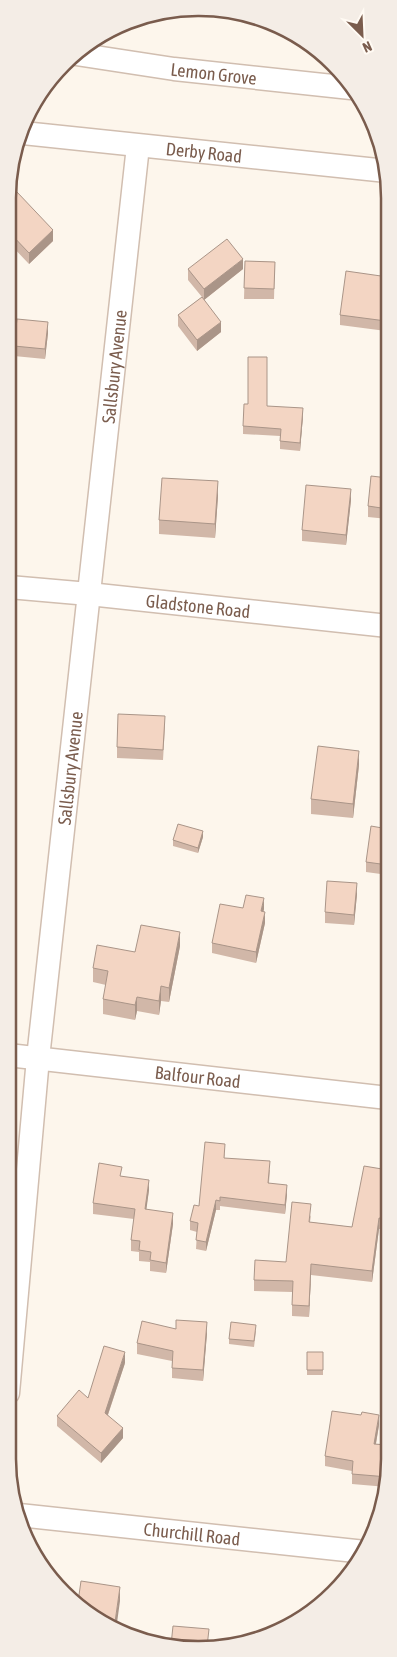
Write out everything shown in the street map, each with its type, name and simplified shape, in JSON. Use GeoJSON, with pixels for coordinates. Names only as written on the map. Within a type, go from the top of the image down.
{"type":"FeatureCollection","features":[{"type":"Feature","properties":{"kind":"street","name":"Lemon Grove"},"geometry":{"type":"LineString","coordinates":[[86,56],[174,69],[342,87]]}},
{"type":"Feature","properties":{"kind":"street","name":"Derby Road"},"geometry":{"type":"LineString","coordinates":[[28,134],[378,170]]}},
{"type":"Feature","properties":{"kind":"street","name":"Sallsbury Avenue"},"geometry":{"type":"LineString","coordinates":[[16,1304],[38,1058],[138,146]]}},
{"type":"Feature","properties":{"kind":"street","name":"Gladstone Road"},"geometry":{"type":"LineString","coordinates":[[16,588],[381,625]]}},
{"type":"Feature","properties":{"kind":"street","name":"Balfour Road"},"geometry":{"type":"LineString","coordinates":[[16,1056],[381,1097]]}},
{"type":"Feature","properties":{"kind":"street","name":"Churchill Road"},"geometry":{"type":"LineString","coordinates":[[26,1516],[355,1551]]}},
{"type":"Feature","properties":{"kind":"building"},"geometry":{"type":"Polygon","coordinates":[[[16,192],[53,230],[29,253],[16,239],[16,192]]]}},
{"type":"Feature","properties":{"kind":"building"},"geometry":{"type":"Polygon","coordinates":[[[227,239],[243,259],[204,289],[188,269],[227,239]]]}},
{"type":"Feature","properties":{"kind":"building"},"geometry":{"type":"Polygon","coordinates":[[[245,261],[275,262],[274,289],[244,288],[245,261]]]}},
{"type":"Feature","properties":{"kind":"building"},"geometry":{"type":"Polygon","coordinates":[[[346,271],[381,276],[381,320],[340,315],[346,271]]]}},
{"type":"Feature","properties":{"kind":"building"},"geometry":{"type":"Polygon","coordinates":[[[202,297],[221,322],[197,340],[178,315],[202,297]]]}},
{"type":"Feature","properties":{"kind":"building"},"geometry":{"type":"Polygon","coordinates":[[[17,319],[48,322],[45,349],[16,346],[17,319]]]}},
{"type":"Feature","properties":{"kind":"building"},"geometry":{"type":"Polygon","coordinates":[[[248,357],[267,357],[267,406],[303,408],[300,443],[280,441],[281,429],[243,426],[244,404],[248,404],[248,357]]]}},
{"type":"Feature","properties":{"kind":"building"},"geometry":{"type":"Polygon","coordinates":[[[371,476],[381,477],[381,508],[368,506],[371,476]]]}},
{"type":"Feature","properties":{"kind":"building"},"geometry":{"type":"Polygon","coordinates":[[[162,478],[218,481],[215,524],[159,520],[162,478]]]}},
{"type":"Feature","properties":{"kind":"building"},"geometry":{"type":"Polygon","coordinates":[[[306,485],[351,489],[346,535],[302,530],[306,485]]]}},
{"type":"Feature","properties":{"kind":"building"},"geometry":{"type":"Polygon","coordinates":[[[118,714],[165,716],[163,750],[117,747],[118,714]]]}},
{"type":"Feature","properties":{"kind":"building"},"geometry":{"type":"Polygon","coordinates":[[[318,746],[359,751],[353,804],[311,799],[318,746]]]}},
{"type":"Feature","properties":{"kind":"building"},"geometry":{"type":"Polygon","coordinates":[[[178,824],[203,831],[198,848],[173,840],[178,824]]]}},
{"type":"Feature","properties":{"kind":"building"},"geometry":{"type":"Polygon","coordinates":[[[371,826],[381,828],[381,864],[366,862],[371,826]]]}},
{"type":"Feature","properties":{"kind":"building"},"geometry":{"type":"Polygon","coordinates":[[[327,881],[357,883],[354,915],[325,912],[327,881]]]}},
{"type":"Feature","properties":{"kind":"building"},"geometry":{"type":"Polygon","coordinates":[[[246,895],[264,898],[261,911],[265,912],[256,952],[212,943],[220,904],[243,908],[246,895]]]}},
{"type":"Feature","properties":{"kind":"building"},"geometry":{"type":"Polygon","coordinates":[[[141,925],[180,932],[169,988],[161,986],[159,1001],[137,997],[135,1005],[103,999],[108,971],[93,968],[97,945],[135,952],[141,925]]]}},
{"type":"Feature","properties":{"kind":"building"},"geometry":{"type":"Polygon","coordinates":[[[205,1142],[225,1144],[224,1158],[270,1161],[268,1183],[287,1185],[285,1205],[220,1197],[220,1201],[216,1200],[206,1242],[196,1240],[198,1223],[190,1221],[194,1205],[199,1206],[205,1142]]]}},
{"type":"Feature","properties":{"kind":"building"},"geometry":{"type":"Polygon","coordinates":[[[99,1163],[122,1167],[120,1176],[149,1180],[145,1209],[173,1213],[166,1263],[150,1260],[151,1252],[139,1250],[140,1241],[131,1240],[135,1209],[93,1203],[99,1163]]]}},
{"type":"Feature","properties":{"kind":"building"},"geometry":{"type":"Polygon","coordinates":[[[364,1166],[381,1169],[381,1218],[379,1218],[372,1271],[311,1264],[309,1306],[292,1305],[293,1281],[254,1280],[255,1260],[286,1262],[292,1202],[311,1204],[309,1222],[352,1227],[364,1166]]]}},
{"type":"Feature","properties":{"kind":"building"},"geometry":{"type":"Polygon","coordinates":[[[176,1320],[207,1322],[203,1370],[172,1368],[173,1351],[137,1343],[142,1321],[176,1329],[176,1320]]]}},
{"type":"Feature","properties":{"kind":"building"},"geometry":{"type":"Polygon","coordinates":[[[231,1322],[256,1325],[254,1341],[229,1339],[231,1322]]]}},
{"type":"Feature","properties":{"kind":"building"},"geometry":{"type":"Polygon","coordinates":[[[104,1346],[125,1352],[105,1413],[123,1428],[101,1453],[57,1416],[79,1390],[88,1398],[104,1346]]]}},
{"type":"Feature","properties":{"kind":"building"},"geometry":{"type":"Polygon","coordinates":[[[307,1352],[323,1352],[323,1370],[307,1370],[307,1352]]]}},
{"type":"Feature","properties":{"kind":"building"},"geometry":{"type":"Polygon","coordinates":[[[332,1411],[361,1415],[362,1412],[379,1415],[374,1444],[381,1444],[379,1476],[352,1474],[353,1461],[325,1456],[332,1411]]]}},
{"type":"Feature","properties":{"kind":"building"},"geometry":{"type":"Polygon","coordinates":[[[81,1581],[120,1587],[115,1620],[97,1610],[79,1597],[81,1581]]]}},
{"type":"Feature","properties":{"kind":"building"},"geometry":{"type":"Polygon","coordinates":[[[173,1626],[209,1629],[208,1640],[172,1638],[173,1626]]]}}]}
